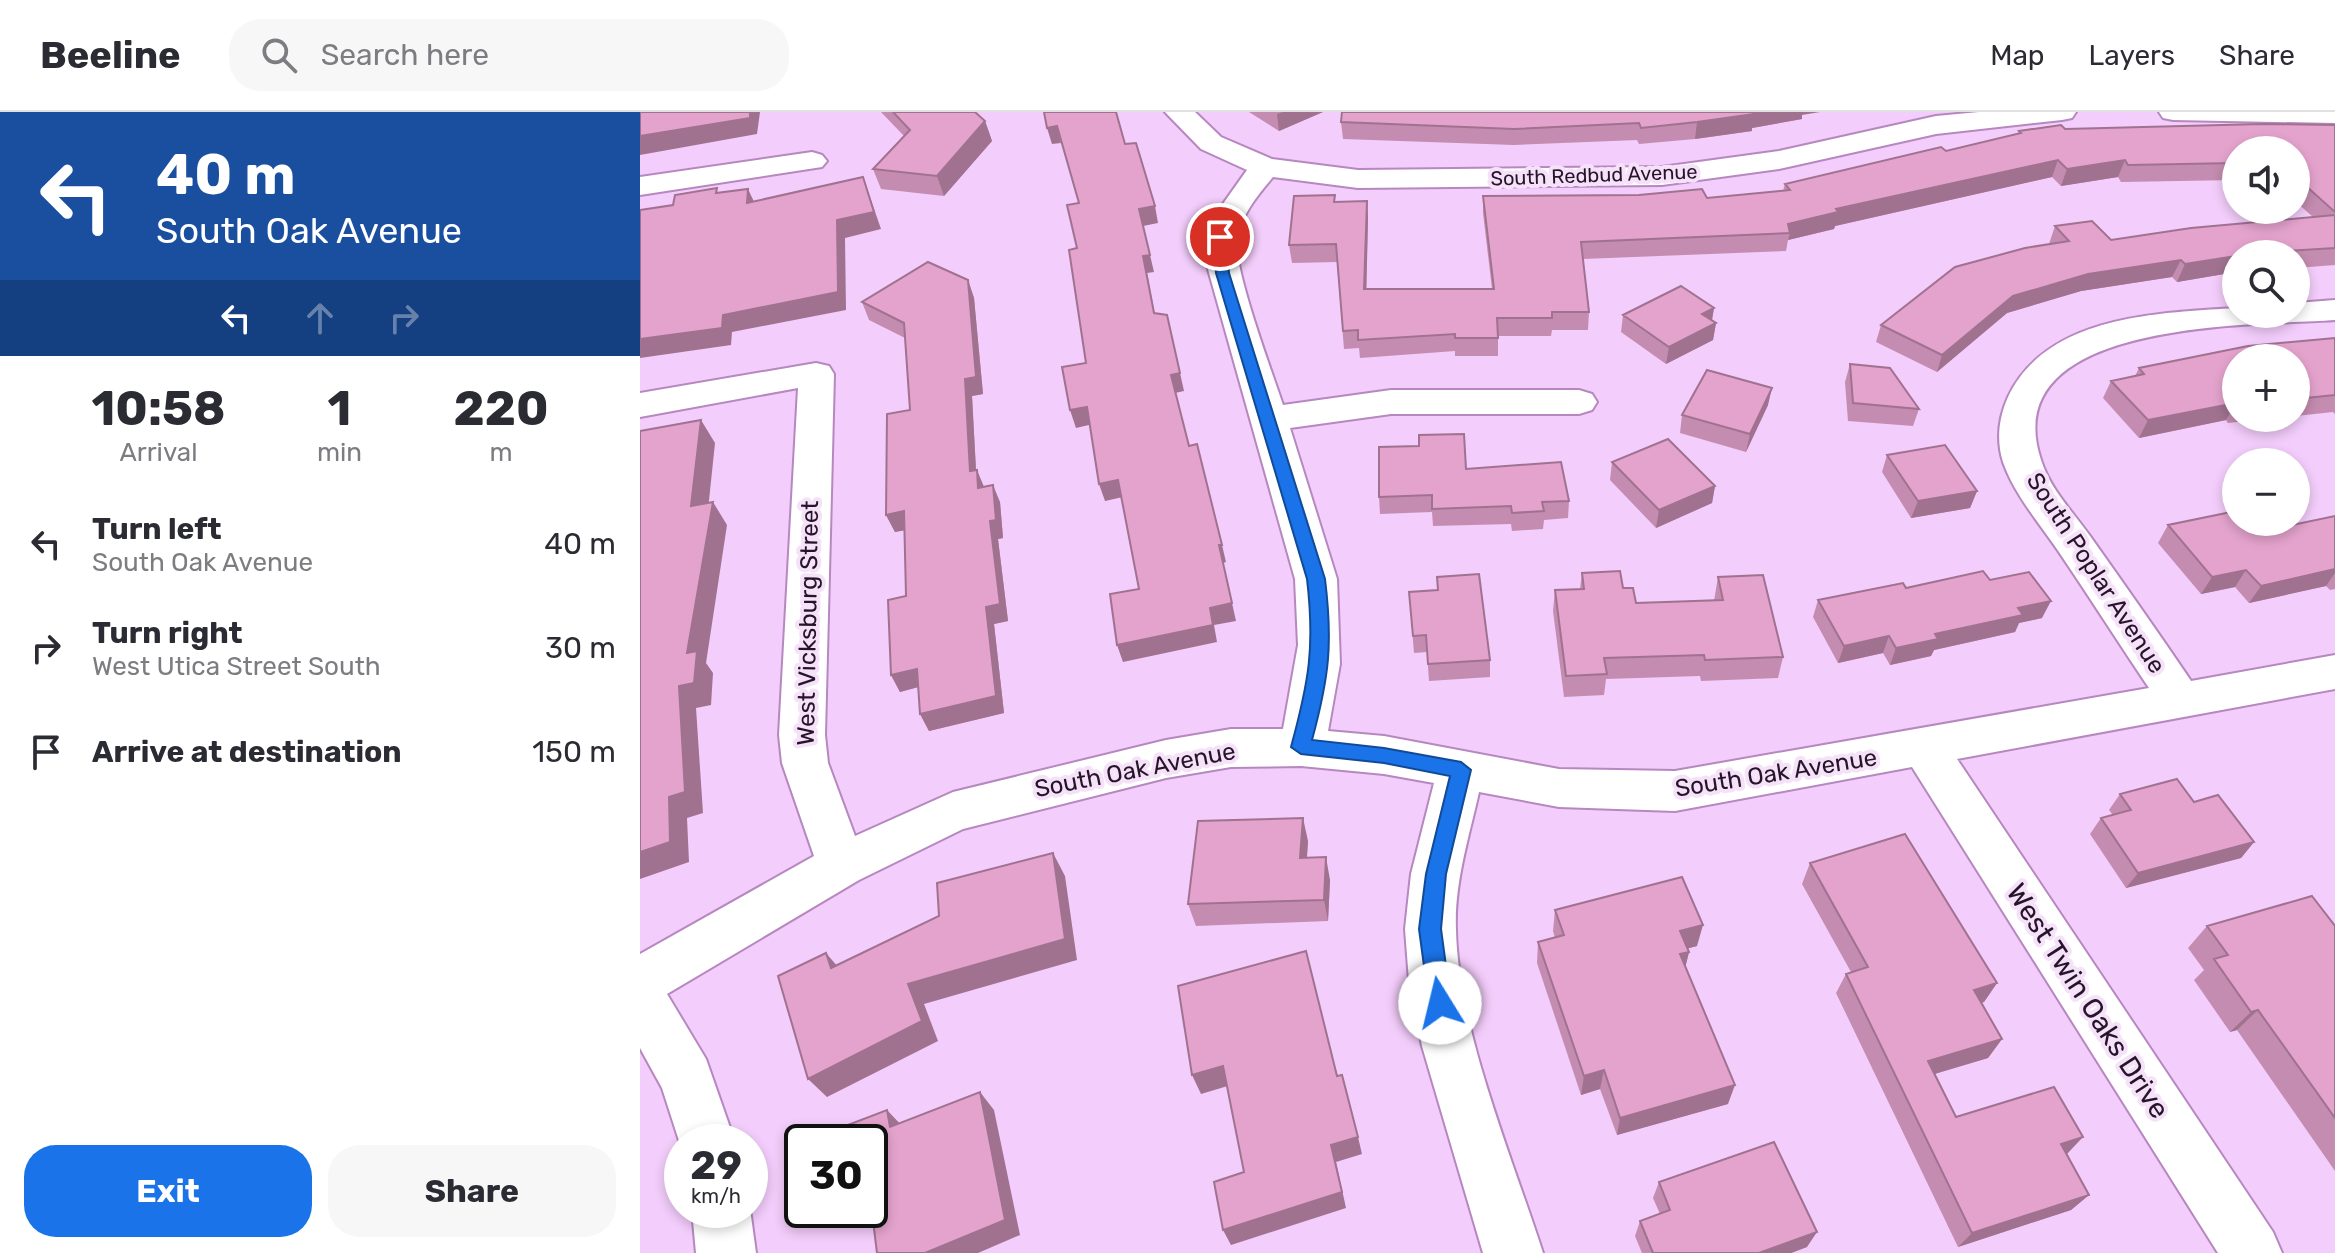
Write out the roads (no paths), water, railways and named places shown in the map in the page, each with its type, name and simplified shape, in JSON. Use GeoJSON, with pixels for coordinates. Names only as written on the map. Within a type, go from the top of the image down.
{"type":"FeatureCollection","features":[{"type":"Feature","properties":{"kind":"street","name":"South Redbud Avenue"},"geometry":{"type":"LineString","coordinates":[[1179,112],[1211,143],[1266,167],[1358,179],[1662,176],[1779,160],[1936,125],[2062,112]]}},
{"type":"Feature","properties":{"kind":"street"},"geometry":{"type":"LineString","coordinates":[[2173,112],[2335,115]]}},
{"type":"Feature","properties":{"kind":"street"},"geometry":{"type":"LineString","coordinates":[[640,186],[812,161]]}},
{"type":"Feature","properties":{"kind":"street"},"geometry":{"type":"LineString","coordinates":[[1266,167],[1238,200],[1220,237],[1223,273],[1313,566],[1321,622],[1319,680],[1301,747]]}},
{"type":"Feature","properties":{"kind":"street"},"geometry":{"type":"LineString","coordinates":[[2310,312],[2335,310]]}},
{"type":"Feature","properties":{"kind":"street","name":"South Poplar Avenue"},"geometry":{"type":"LineString","coordinates":[[2181,701],[2042,497],[2021,458],[2017,433],[2023,404],[2039,373],[2055,359],[2100,339],[2152,327],[2222,320]]}},
{"type":"Feature","properties":{"kind":"street","name":"West Vicksburg Street"},"geometry":{"type":"LineString","coordinates":[[640,405],[816,374],[802,735],[805,763],[842,865]]}},
{"type":"Feature","properties":{"kind":"street"},"geometry":{"type":"LineString","coordinates":[[1268,419],[1391,402],[1579,402]]}},
{"type":"Feature","properties":{"kind":"street","name":"South Oak Avenue"},"geometry":{"type":"LineString","coordinates":[[640,982],[842,865],[953,812],[1001,797],[1231,748],[1301,747],[1384,755],[1559,788],[1675,791],[2335,672]]}},
{"type":"Feature","properties":{"kind":"street","name":"West Twin Oaks Drive"},"geometry":{"type":"LineString","coordinates":[[1925,748],[2252,1253]]}},
{"type":"Feature","properties":{"kind":"street"},"geometry":{"type":"LineString","coordinates":[[1461,770],[1436,874],[1430,929],[1435,981],[1449,1046],[1513,1253]]}},
{"type":"Feature","properties":{"kind":"street"},"geometry":{"type":"LineString","coordinates":[[640,998],[687,1078],[701,1124]]}},
{"type":"Feature","properties":{"kind":"street"},"geometry":{"type":"LineString","coordinates":[[723,1228],[726,1253]]}}]}
